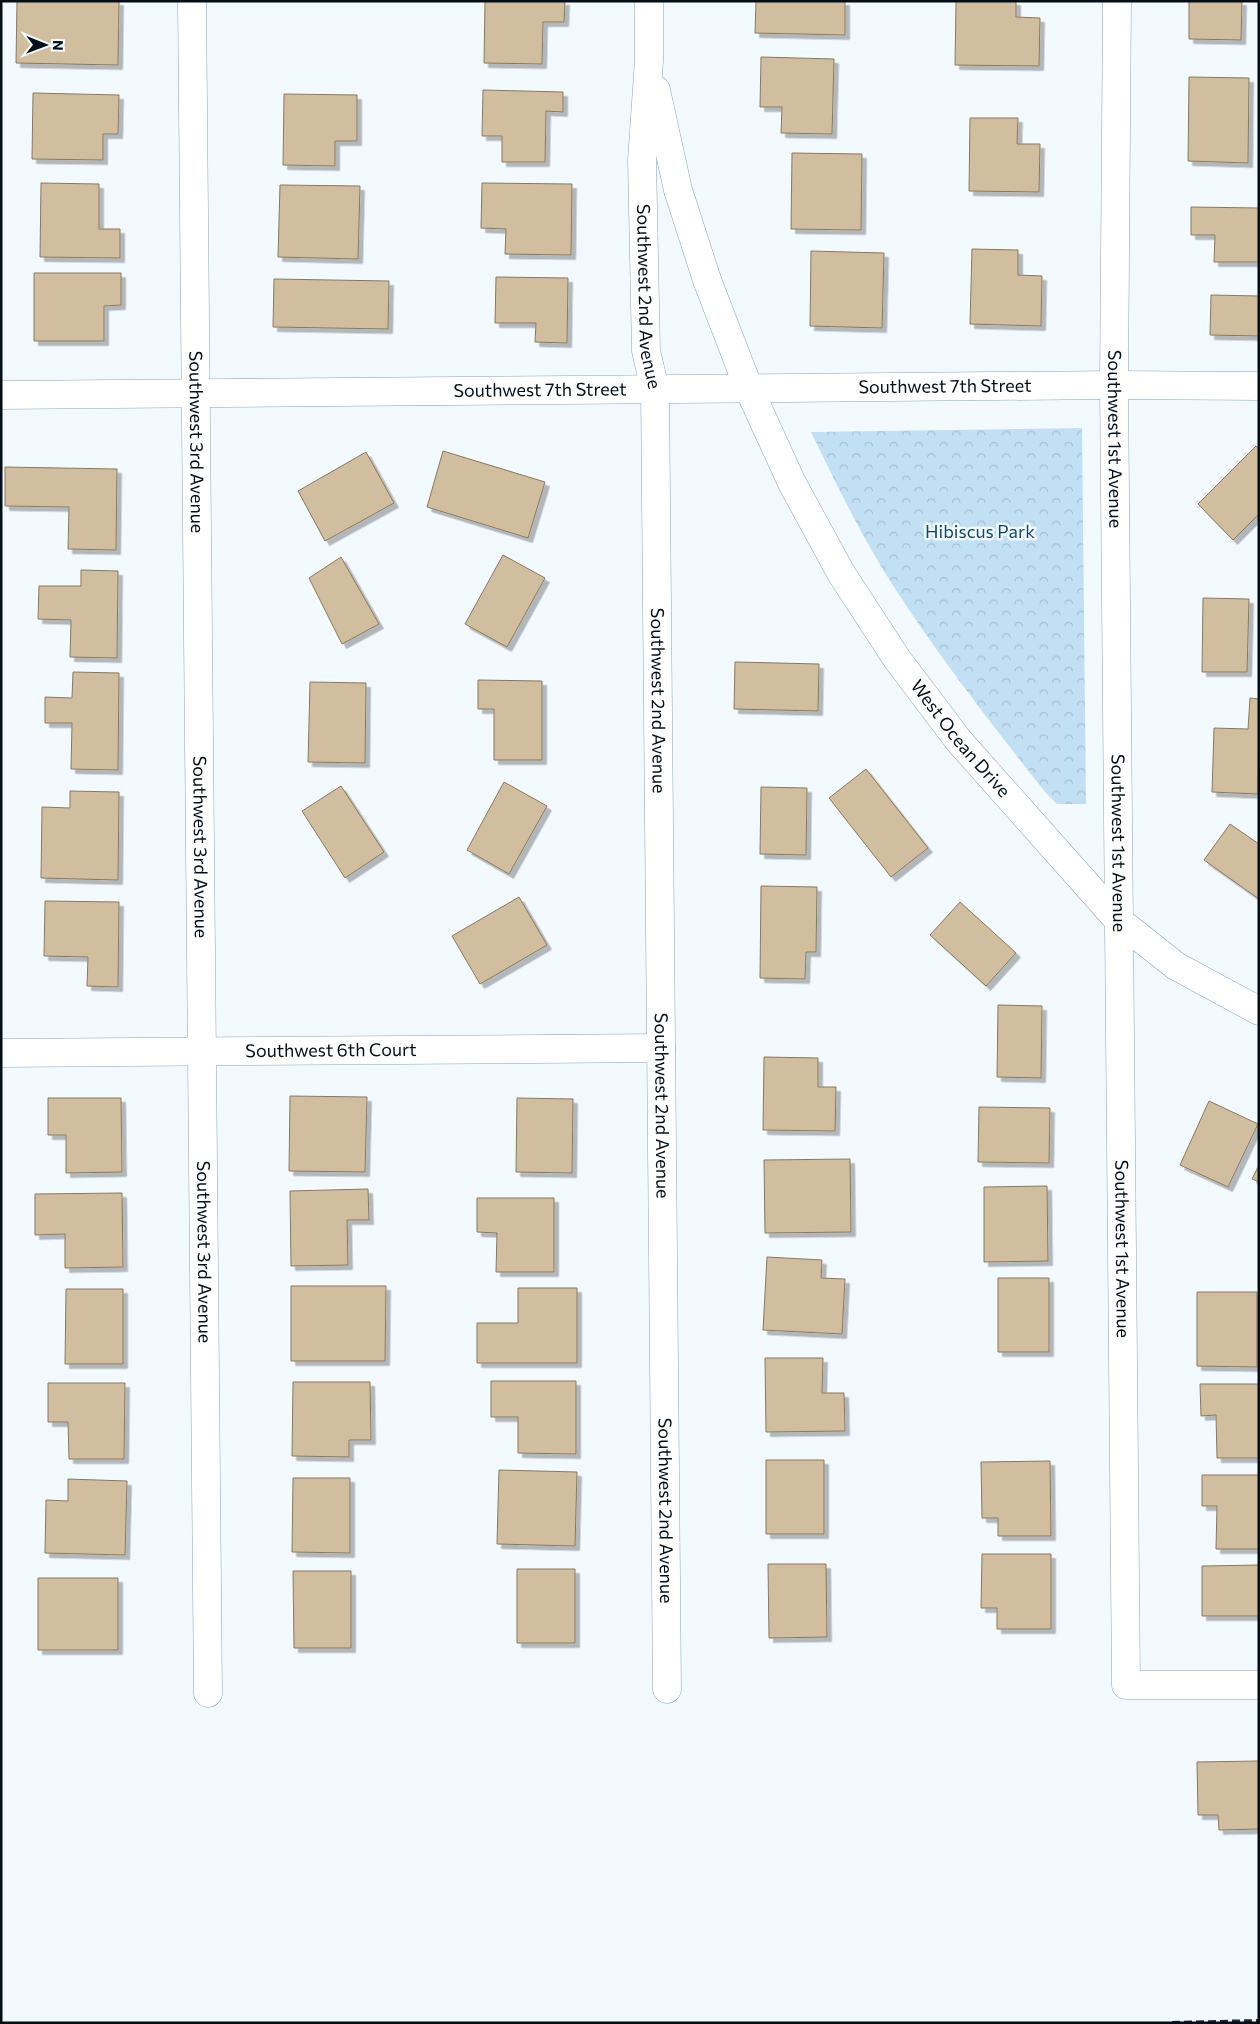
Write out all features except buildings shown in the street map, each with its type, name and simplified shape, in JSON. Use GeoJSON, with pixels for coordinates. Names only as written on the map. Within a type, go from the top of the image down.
{"type":"FeatureCollection","features":[{"type":"Feature","properties":{"kind":"street","name":"Southwest 3rd Avenue"},"geometry":{"type":"LineString","coordinates":[[192,1],[208,1694]]}},
{"type":"Feature","properties":{"kind":"street"},"geometry":{"type":"LineString","coordinates":[[649,1],[650,60]]}},
{"type":"Feature","properties":{"kind":"street","name":"Southwest 1st Avenue"},"geometry":{"type":"LineString","coordinates":[[1117,1],[1114,385],[1126,1686],[1259,1684]]}},
{"type":"Feature","properties":{"kind":"street","name":"Southwest 2nd Avenue"},"geometry":{"type":"LineString","coordinates":[[650,60],[678,190],[707,280],[749,389]]}},
{"type":"Feature","properties":{"kind":"street","name":"Southwest 2nd Avenue"},"geometry":{"type":"LineString","coordinates":[[650,60],[642,160],[646,351],[655,389],[667,1690]]}},
{"type":"Feature","properties":{"kind":"street","name":"Southwest 7th Street"},"geometry":{"type":"LineString","coordinates":[[1,395],[1114,385],[1259,386]]}},
{"type":"Feature","properties":{"kind":"street","name":"West Ocean Drive"},"geometry":{"type":"LineString","coordinates":[[749,389],[792,483],[832,556],[897,659],[959,741],[1119,921],[1176,966],[1259,1011]]}},
{"type":"Feature","properties":{"kind":"street","name":"Southwest 6th Court"},"geometry":{"type":"LineString","coordinates":[[1,1053],[660,1048]]}},
{"type":"Feature","properties":{"kind":"green space","name":"Hibiscus Park"},"geometry":{"type":"Polygon","coordinates":[[[1082,428],[1086,804],[1057,804],[1045,792],[967,691],[894,587],[840,491],[811,432],[1082,428]]]}},
{"type":"Feature","properties":{"kind":"railway"},"geometry":{"type":"LineString","coordinates":[[1172,2023],[1259,2021]]}}]}
